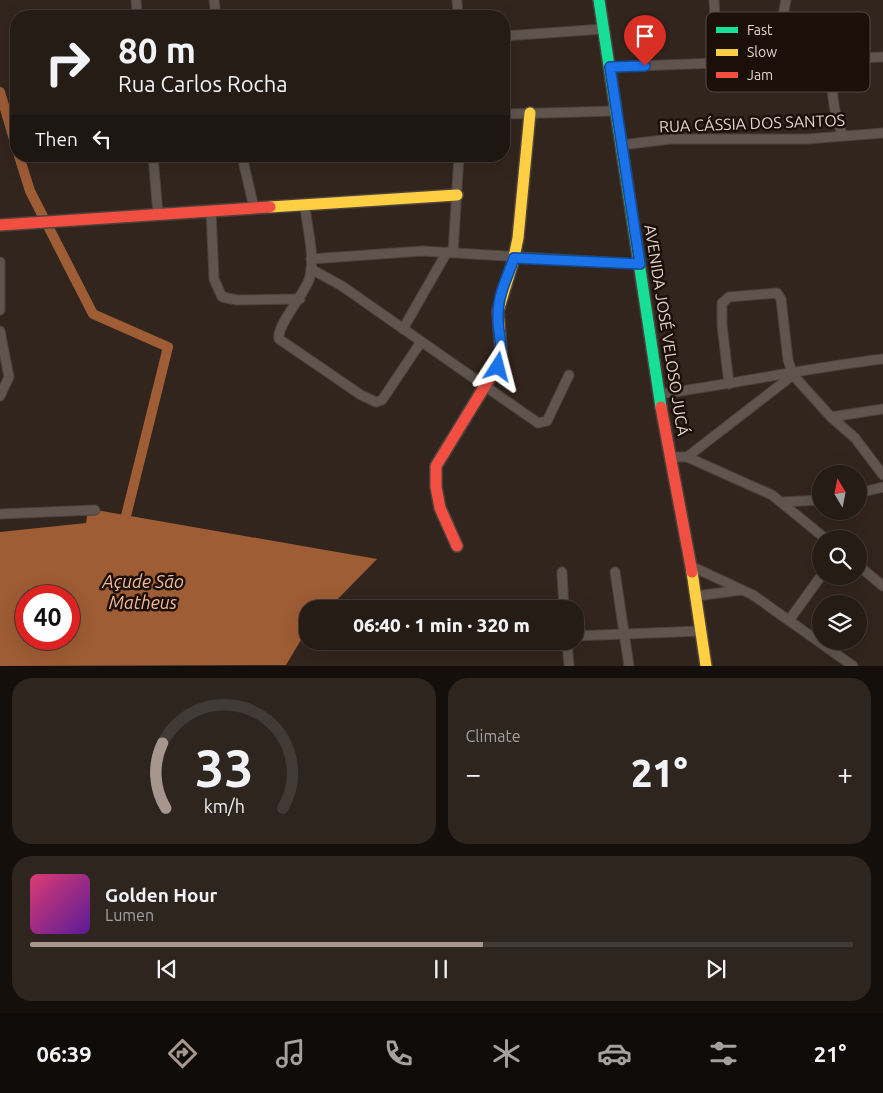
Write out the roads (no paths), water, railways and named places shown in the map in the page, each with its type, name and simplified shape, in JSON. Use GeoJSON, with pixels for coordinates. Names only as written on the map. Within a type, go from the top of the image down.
{"type":"FeatureCollection","features":[{"type":"Feature","properties":{"kind":"street","name":"AVENIDA JOSÉ VELOSO JUCÁ"},"geometry":{"type":"LineString","coordinates":[[598,0],[610,67],[615,111],[622,145],[659,394],[691,566],[706,666]]}},
{"type":"Feature","properties":{"kind":"street"},"geometry":{"type":"LineString","coordinates":[[510,36],[603,29]]}},
{"type":"Feature","properties":{"kind":"street"},"geometry":{"type":"LineString","coordinates":[[870,59],[883,58]]}},
{"type":"Feature","properties":{"kind":"street"},"geometry":{"type":"LineString","coordinates":[[610,67],[706,63]]}},
{"type":"Feature","properties":{"kind":"street"},"geometry":{"type":"LineString","coordinates":[[831,92],[833,108],[843,136]]}},
{"type":"Feature","properties":{"kind":"street"},"geometry":{"type":"LineString","coordinates":[[510,114],[615,111]]}},
{"type":"Feature","properties":{"kind":"street"},"geometry":{"type":"LineString","coordinates":[[457,546],[446,526],[441,509],[435,476],[436,466],[486,386],[503,351],[498,314],[500,300],[514,258],[520,227],[530,113]]}},
{"type":"Feature","properties":{"kind":"street","name":"RUA CÁSSIA DOS SANTOS"},"geometry":{"type":"LineString","coordinates":[[622,145],[670,139],[806,139],[883,133]]}},
{"type":"Feature","properties":{"kind":"street"},"geometry":{"type":"LineString","coordinates":[[154,162],[158,214]]}},
{"type":"Feature","properties":{"kind":"street"},"geometry":{"type":"LineString","coordinates":[[243,162],[254,208]]}},
{"type":"Feature","properties":{"kind":"street"},"geometry":{"type":"LineString","coordinates":[[403,329],[450,252],[459,162]]}},
{"type":"Feature","properties":{"kind":"street"},"geometry":{"type":"LineString","coordinates":[[0,225],[457,195]]}},
{"type":"Feature","properties":{"kind":"street"},"geometry":{"type":"LineString","coordinates":[[305,206],[312,268],[300,299],[279,329],[278,339],[372,401],[382,400],[421,342]]}},
{"type":"Feature","properties":{"kind":"street"},"geometry":{"type":"LineString","coordinates":[[211,211],[214,279],[222,297],[237,300],[300,299]]}},
{"type":"Feature","properties":{"kind":"street"},"geometry":{"type":"LineString","coordinates":[[311,259],[422,251],[514,258],[640,264]]}},
{"type":"Feature","properties":{"kind":"street"},"geometry":{"type":"LineString","coordinates":[[0,262],[0,310]]}},
{"type":"Feature","properties":{"kind":"street"},"geometry":{"type":"LineString","coordinates":[[312,268],[342,286],[541,423],[550,417],[569,375]]}},
{"type":"Feature","properties":{"kind":"street"},"geometry":{"type":"LineString","coordinates":[[730,384],[721,310],[722,303],[729,297],[773,292],[779,295],[792,374],[831,417],[855,438],[883,475]]}},
{"type":"Feature","properties":{"kind":"street"},"geometry":{"type":"LineString","coordinates":[[0,331],[9,377],[0,396]]}},
{"type":"Feature","properties":{"kind":"street"},"geometry":{"type":"LineString","coordinates":[[659,394],[792,374],[838,364],[883,359]]}},
{"type":"Feature","properties":{"kind":"street"},"geometry":{"type":"LineString","coordinates":[[687,457],[792,374]]}},
{"type":"Feature","properties":{"kind":"street"},"geometry":{"type":"LineString","coordinates":[[831,417],[883,409]]}},
{"type":"Feature","properties":{"kind":"street"},"geometry":{"type":"LineString","coordinates":[[672,457],[687,457],[782,502],[815,530]]}},
{"type":"Feature","properties":{"kind":"street"},"geometry":{"type":"LineString","coordinates":[[868,491],[883,487]]}},
{"type":"Feature","properties":{"kind":"street"},"geometry":{"type":"LineString","coordinates":[[782,502],[812,500]]}},
{"type":"Feature","properties":{"kind":"street"},"geometry":{"type":"LineString","coordinates":[[0,514],[95,510]]}},
{"type":"Feature","properties":{"kind":"street"},"geometry":{"type":"LineString","coordinates":[[691,566],[742,590],[790,620],[853,666]]}},
{"type":"Feature","properties":{"kind":"street"},"geometry":{"type":"LineString","coordinates":[[562,572],[564,600]]}},
{"type":"Feature","properties":{"kind":"street"},"geometry":{"type":"LineString","coordinates":[[615,572],[630,666]]}},
{"type":"Feature","properties":{"kind":"street"},"geometry":{"type":"LineString","coordinates":[[867,573],[883,586]]}},
{"type":"Feature","properties":{"kind":"street"},"geometry":{"type":"LineString","coordinates":[[790,620],[815,585]]}},
{"type":"Feature","properties":{"kind":"street"},"geometry":{"type":"LineString","coordinates":[[696,596],[742,590]]}},
{"type":"Feature","properties":{"kind":"street"},"geometry":{"type":"LineString","coordinates":[[584,636],[701,631]]}},
{"type":"Feature","properties":{"kind":"street"},"geometry":{"type":"LineString","coordinates":[[568,650],[569,666]]}},
{"type":"Feature","properties":{"kind":"water","name":"Açude São Matheus"},"geometry":{"type":"Polygon","coordinates":[[[88,510],[96,510],[377,559],[337,600],[299,600],[299,643],[286,665],[0,666],[0,532],[86,523],[88,510]]]}},
{"type":"Feature","properties":{"kind":"waterway"},"geometry":{"type":"LineString","coordinates":[[0,92],[10,126]]}},
{"type":"Feature","properties":{"kind":"waterway"},"geometry":{"type":"LineString","coordinates":[[21,162],[30,191],[93,314],[168,347],[125,520]]}}]}
